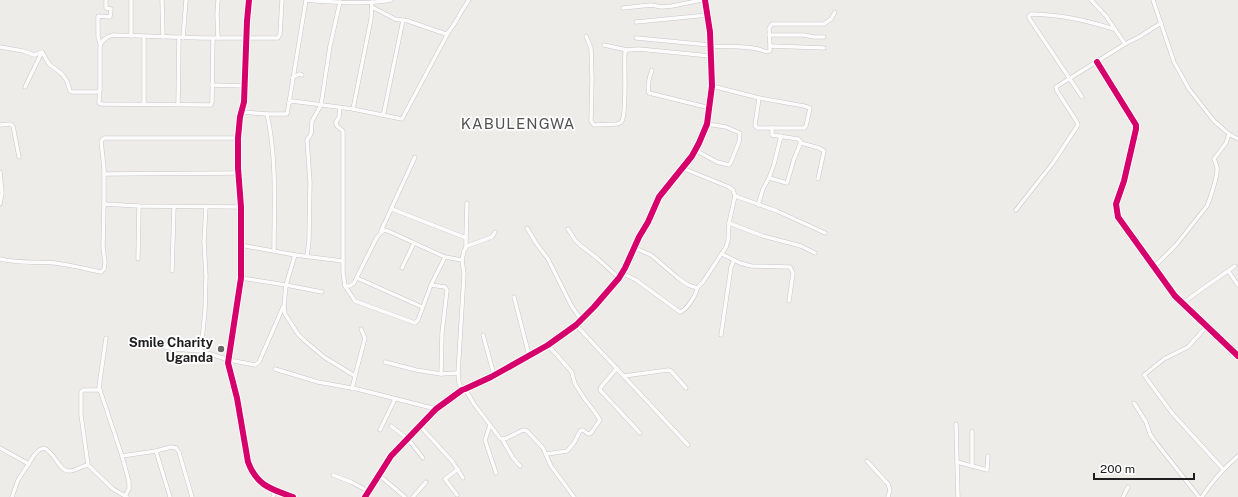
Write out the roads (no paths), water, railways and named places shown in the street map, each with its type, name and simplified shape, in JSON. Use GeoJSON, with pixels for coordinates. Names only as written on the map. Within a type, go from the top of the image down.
{"type":"FeatureCollection","features":[{"type":"Feature","properties":{"kind":"street"},"geometry":{"type":"LineString","coordinates":[[106,0],[106,8],[111,9],[110,17],[98,16],[98,36],[100,44],[99,103],[211,105],[218,0]]}},
{"type":"Feature","properties":{"kind":"street"},"geometry":{"type":"LineString","coordinates":[[131,0],[131,36]]}},
{"type":"Feature","properties":{"kind":"street"},"geometry":{"type":"LineString","coordinates":[[162,0],[163,37]]}},
{"type":"Feature","properties":{"kind":"street"},"geometry":{"type":"LineString","coordinates":[[184,38],[186,0]]}},
{"type":"Feature","properties":{"kind":"street"},"geometry":{"type":"LineString","coordinates":[[249,0],[244,102],[240,117],[238,138],[238,173],[241,207],[241,278],[228,363],[248,462],[252,472],[267,486],[293,497]]}},
{"type":"Feature","properties":{"kind":"street"},"geometry":{"type":"LineString","coordinates":[[100,44],[111,35],[184,38],[278,38],[280,34],[282,0]]}},
{"type":"Feature","properties":{"kind":"street"},"geometry":{"type":"LineString","coordinates":[[242,112],[287,114],[305,0],[372,2],[391,0]]}},
{"type":"Feature","properties":{"kind":"street"},"geometry":{"type":"LineString","coordinates":[[288,103],[292,101],[352,109],[402,119],[448,33],[469,0]]}},
{"type":"Feature","properties":{"kind":"street"},"geometry":{"type":"LineString","coordinates":[[623,8],[651,5],[659,7],[672,6],[702,0]]}},
{"type":"Feature","properties":{"kind":"street"},"geometry":{"type":"LineString","coordinates":[[365,497],[391,456],[408,440],[436,409],[463,390],[494,375],[548,345],[581,320],[594,307],[622,273],[659,197],[695,150],[707,124],[712,86],[708,16],[705,0]]}},
{"type":"Feature","properties":{"kind":"street"},"geometry":{"type":"LineString","coordinates":[[1091,0],[1106,16],[1125,44]]}},
{"type":"Feature","properties":{"kind":"street"},"geometry":{"type":"LineString","coordinates":[[1153,0],[1174,62],[1189,89],[1214,121],[1229,134],[1238,139]]}},
{"type":"Feature","properties":{"kind":"street"},"geometry":{"type":"LineString","coordinates":[[308,256],[310,182],[307,140],[311,134],[312,121],[321,105],[330,46],[340,2]]}},
{"type":"Feature","properties":{"kind":"street"},"geometry":{"type":"LineString","coordinates":[[352,109],[372,2]]}},
{"type":"Feature","properties":{"kind":"street"},"geometry":{"type":"LineString","coordinates":[[372,7],[395,19],[403,20],[445,34],[448,33]]}},
{"type":"Feature","properties":{"kind":"street"},"geometry":{"type":"LineString","coordinates":[[636,38],[710,47],[754,49],[768,52],[770,51],[769,26],[772,24],[824,24],[831,19],[835,12]]}},
{"type":"Feature","properties":{"kind":"street"},"geometry":{"type":"LineString","coordinates":[[1082,98],[1029,18],[1030,15],[1047,14],[1065,16],[1089,21],[1114,29]]}},
{"type":"Feature","properties":{"kind":"street"},"geometry":{"type":"LineString","coordinates":[[636,22],[708,16]]}},
{"type":"Feature","properties":{"kind":"street"},"geometry":{"type":"LineString","coordinates":[[382,115],[384,112],[403,20]]}},
{"type":"Feature","properties":{"kind":"street"},"geometry":{"type":"LineString","coordinates":[[1016,210],[1053,163],[1078,126],[1077,122],[1056,90],[1056,87],[1161,23]]}},
{"type":"Feature","properties":{"kind":"street"},"geometry":{"type":"LineString","coordinates":[[769,35],[804,35],[824,38]]}},
{"type":"Feature","properties":{"kind":"street"},"geometry":{"type":"LineString","coordinates":[[144,36],[144,104]]}},
{"type":"Feature","properties":{"kind":"street"},"geometry":{"type":"LineString","coordinates":[[586,36],[591,48],[591,121],[594,125],[620,124],[622,120],[624,107],[624,57],[626,50]]}},
{"type":"Feature","properties":{"kind":"street"},"geometry":{"type":"LineString","coordinates":[[178,104],[179,37]]}},
{"type":"Feature","properties":{"kind":"street"},"geometry":{"type":"LineString","coordinates":[[604,45],[626,50],[640,49],[710,56]]}},
{"type":"Feature","properties":{"kind":"street"},"geometry":{"type":"LineString","coordinates":[[770,46],[824,48]]}},
{"type":"Feature","properties":{"kind":"street"},"geometry":{"type":"LineString","coordinates":[[0,47],[23,51],[34,55],[42,52]]}},
{"type":"Feature","properties":{"kind":"street"},"geometry":{"type":"LineString","coordinates":[[42,52],[49,64],[62,74],[67,81],[70,92],[97,92],[100,90]]}},
{"type":"Feature","properties":{"kind":"street"},"geometry":{"type":"LineString","coordinates":[[25,87],[42,52]]}},
{"type":"Feature","properties":{"kind":"street"},"geometry":{"type":"LineString","coordinates":[[1097,62],[1137,127],[1127,172],[1116,204],[1117,214],[1121,222],[1175,296],[1238,356]]}},
{"type":"Feature","properties":{"kind":"street"},"geometry":{"type":"LineString","coordinates":[[652,70],[650,75],[649,93],[710,108]]}},
{"type":"Feature","properties":{"kind":"street"},"geometry":{"type":"LineString","coordinates":[[292,78],[299,74],[302,75]]}},
{"type":"Feature","properties":{"kind":"street"},"geometry":{"type":"LineString","coordinates":[[212,85],[244,86]]}},
{"type":"Feature","properties":{"kind":"street"},"geometry":{"type":"LineString","coordinates":[[712,86],[810,108],[804,128],[758,128],[755,126],[760,98]]}},
{"type":"Feature","properties":{"kind":"street"},"geometry":{"type":"LineString","coordinates":[[340,108],[340,117],[336,124],[343,132],[343,272],[345,286],[350,295],[355,301],[416,323],[431,285],[445,257]]}},
{"type":"Feature","properties":{"kind":"street"},"geometry":{"type":"LineString","coordinates":[[267,114],[274,182],[274,250]]}},
{"type":"Feature","properties":{"kind":"street"},"geometry":{"type":"LineString","coordinates":[[0,126],[10,124],[13,126],[20,157]]}},
{"type":"Feature","properties":{"kind":"street"},"geometry":{"type":"LineString","coordinates":[[695,150],[717,162],[729,165],[731,162],[740,133],[726,127],[707,124]]}},
{"type":"Feature","properties":{"kind":"street"},"geometry":{"type":"LineString","coordinates":[[772,128],[772,135],[798,140],[801,141],[801,143],[824,151],[818,179]]}},
{"type":"Feature","properties":{"kind":"street"},"geometry":{"type":"LineString","coordinates":[[1154,267],[1176,245],[1207,206],[1217,173],[1214,159],[1226,143],[1229,134]]}},
{"type":"Feature","properties":{"kind":"street"},"geometry":{"type":"LineString","coordinates":[[758,205],[774,164],[781,136]]}},
{"type":"Feature","properties":{"kind":"street"},"geometry":{"type":"LineString","coordinates":[[0,259],[10,262],[56,264],[101,272],[104,269],[104,174],[101,142],[104,138],[238,138]]}},
{"type":"Feature","properties":{"kind":"street"},"geometry":{"type":"LineString","coordinates":[[769,178],[779,180],[787,184],[794,159],[801,143]]}},
{"type":"Feature","properties":{"kind":"street"},"geometry":{"type":"LineString","coordinates":[[345,286],[352,285],[357,278],[392,209],[415,157]]}},
{"type":"Feature","properties":{"kind":"street"},"geometry":{"type":"LineString","coordinates":[[622,273],[636,280],[680,312],[686,308],[697,292],[697,288],[703,282],[722,254],[728,241],[729,223],[735,196],[733,190],[682,168]]}},
{"type":"Feature","properties":{"kind":"street"},"geometry":{"type":"LineString","coordinates":[[0,172],[2,193],[0,204]]}},
{"type":"Feature","properties":{"kind":"street"},"geometry":{"type":"LineString","coordinates":[[104,174],[238,173]]}},
{"type":"Feature","properties":{"kind":"street"},"geometry":{"type":"LineString","coordinates":[[735,196],[777,211],[825,233]]}},
{"type":"Feature","properties":{"kind":"street"},"geometry":{"type":"LineString","coordinates":[[467,203],[466,247],[462,260],[464,274],[458,373],[459,383],[502,439],[512,458],[520,466]]}},
{"type":"Feature","properties":{"kind":"street"},"geometry":{"type":"LineString","coordinates":[[104,204],[174,207],[241,207]]}},
{"type":"Feature","properties":{"kind":"street"},"geometry":{"type":"LineString","coordinates":[[138,259],[139,206]]}},
{"type":"Feature","properties":{"kind":"street"},"geometry":{"type":"LineString","coordinates":[[201,351],[205,310],[206,276],[204,242],[206,206]]}},
{"type":"Feature","properties":{"kind":"street"},"geometry":{"type":"LineString","coordinates":[[172,271],[174,207]]}},
{"type":"Feature","properties":{"kind":"street"},"geometry":{"type":"LineString","coordinates":[[392,209],[466,238]]}},
{"type":"Feature","properties":{"kind":"street"},"geometry":{"type":"LineString","coordinates":[[729,223],[763,236],[801,246],[815,253]]}},
{"type":"Feature","properties":{"kind":"street"},"geometry":{"type":"LineString","coordinates":[[527,228],[548,259],[571,305],[581,320]]}},
{"type":"Feature","properties":{"kind":"street"},"geometry":{"type":"LineString","coordinates":[[568,229],[580,245],[597,258],[618,278]]}},
{"type":"Feature","properties":{"kind":"street"},"geometry":{"type":"LineString","coordinates":[[381,231],[388,231],[445,257],[462,260]]}},
{"type":"Feature","properties":{"kind":"street"},"geometry":{"type":"LineString","coordinates":[[466,247],[492,237],[495,232]]}},
{"type":"Feature","properties":{"kind":"street"},"geometry":{"type":"LineString","coordinates":[[402,268],[414,243]]}},
{"type":"Feature","properties":{"kind":"street"},"geometry":{"type":"LineString","coordinates":[[240,244],[295,255],[343,261]]}},
{"type":"Feature","properties":{"kind":"street"},"geometry":{"type":"LineString","coordinates":[[635,248],[651,255],[678,278],[688,285],[697,288]]}},
{"type":"Feature","properties":{"kind":"street"},"geometry":{"type":"LineString","coordinates":[[722,254],[751,266],[790,267],[793,272],[789,301]]}},
{"type":"Feature","properties":{"kind":"street"},"geometry":{"type":"LineString","coordinates":[[295,255],[286,285],[284,306],[285,314],[305,341],[324,357],[355,376]]}},
{"type":"Feature","properties":{"kind":"street"},"geometry":{"type":"LineString","coordinates":[[721,335],[731,267],[734,260]]}},
{"type":"Feature","properties":{"kind":"street"},"geometry":{"type":"LineString","coordinates":[[1183,304],[1236,266]]}},
{"type":"Feature","properties":{"kind":"street"},"geometry":{"type":"LineString","coordinates":[[1229,272],[1238,285]]}},
{"type":"Feature","properties":{"kind":"street"},"geometry":{"type":"LineString","coordinates":[[241,278],[322,292]]}},
{"type":"Feature","properties":{"kind":"street"},"geometry":{"type":"LineString","coordinates":[[357,278],[422,307]]}},
{"type":"Feature","properties":{"kind":"street"},"geometry":{"type":"LineString","coordinates":[[431,285],[444,287],[447,290],[442,333],[441,374]]}},
{"type":"Feature","properties":{"kind":"street"},"geometry":{"type":"LineString","coordinates":[[514,297],[529,355]]}},
{"type":"Feature","properties":{"kind":"street"},"geometry":{"type":"LineString","coordinates":[[161,346],[173,349],[201,351],[229,360],[253,365],[258,364],[284,306]]}},
{"type":"Feature","properties":{"kind":"street"},"geometry":{"type":"LineString","coordinates":[[576,324],[688,445]]}},
{"type":"Feature","properties":{"kind":"street"},"geometry":{"type":"LineString","coordinates":[[1206,327],[1188,347],[1164,359],[1145,373],[1144,376],[1172,412],[1223,469]]}},
{"type":"Feature","properties":{"kind":"street"},"geometry":{"type":"LineString","coordinates":[[352,389],[365,338],[361,329]]}},
{"type":"Feature","properties":{"kind":"street"},"geometry":{"type":"LineString","coordinates":[[483,335],[494,375]]}},
{"type":"Feature","properties":{"kind":"street"},"geometry":{"type":"LineString","coordinates":[[100,390],[83,390],[81,392],[82,421],[88,465],[117,492],[126,496],[129,489],[129,482],[99,385],[106,338]]}},
{"type":"Feature","properties":{"kind":"street"},"geometry":{"type":"LineString","coordinates":[[547,454],[567,451],[576,440],[580,431],[582,430],[588,434],[591,433],[600,420],[575,384],[572,373],[548,345]]}},
{"type":"Feature","properties":{"kind":"street"},"geometry":{"type":"LineString","coordinates":[[385,362],[416,370],[441,374],[458,373]]}},
{"type":"Feature","properties":{"kind":"street"},"geometry":{"type":"LineString","coordinates":[[617,368],[600,390],[640,433]]}},
{"type":"Feature","properties":{"kind":"street"},"geometry":{"type":"LineString","coordinates":[[275,369],[318,382],[357,389],[436,409]]}},
{"type":"Feature","properties":{"kind":"street"},"geometry":{"type":"LineString","coordinates":[[624,376],[668,370],[671,371],[686,388]]}},
{"type":"Feature","properties":{"kind":"street"},"geometry":{"type":"LineString","coordinates":[[380,430],[395,399]]}},
{"type":"Feature","properties":{"kind":"street"},"geometry":{"type":"LineString","coordinates":[[1134,403],[1146,422],[1150,434],[1154,440],[1200,497],[1223,469],[1238,456]]}},
{"type":"Feature","properties":{"kind":"street"},"geometry":{"type":"LineString","coordinates":[[956,424],[958,497]]}},
{"type":"Feature","properties":{"kind":"street"},"geometry":{"type":"LineString","coordinates":[[490,425],[485,440],[496,473]]}},
{"type":"Feature","properties":{"kind":"street"},"geometry":{"type":"LineString","coordinates":[[391,426],[408,440],[423,458]]}},
{"type":"Feature","properties":{"kind":"street"},"geometry":{"type":"LineString","coordinates":[[420,426],[452,461],[464,478]]}},
{"type":"Feature","properties":{"kind":"street"},"geometry":{"type":"LineString","coordinates":[[502,439],[525,430],[547,454],[551,466],[574,497]]}},
{"type":"Feature","properties":{"kind":"street"},"geometry":{"type":"LineString","coordinates":[[972,431],[972,466]]}},
{"type":"Feature","properties":{"kind":"street"},"geometry":{"type":"LineString","coordinates":[[0,448],[29,464]]}},
{"type":"Feature","properties":{"kind":"street"},"geometry":{"type":"LineString","coordinates":[[12,497],[18,480],[37,451],[44,448],[52,453],[60,466],[65,470],[70,471],[81,466],[88,465]]}},
{"type":"Feature","properties":{"kind":"street"},"geometry":{"type":"LineString","coordinates":[[122,456],[176,448],[178,450],[192,497]]}},
{"type":"Feature","properties":{"kind":"street"},"geometry":{"type":"LineString","coordinates":[[156,451],[170,497]]}},
{"type":"Feature","properties":{"kind":"street"},"geometry":{"type":"LineString","coordinates":[[957,462],[987,470],[988,456]]}},
{"type":"Feature","properties":{"kind":"street"},"geometry":{"type":"LineString","coordinates":[[867,461],[888,484],[890,490],[888,497]]}},
{"type":"Feature","properties":{"kind":"street"},"geometry":{"type":"LineString","coordinates":[[457,496],[445,479],[458,470]]}},
{"type":"Feature","properties":{"kind":"street"},"geometry":{"type":"LineString","coordinates":[[333,475],[368,491]]}},
{"type":"Feature","properties":{"kind":"street"},"geometry":{"type":"LineString","coordinates":[[379,475],[405,497]]}},
{"type":"Feature","properties":{"kind":"street"},"geometry":{"type":"LineString","coordinates":[[413,497],[426,482]]}},
{"type":"Feature","properties":{"kind":"street"},"geometry":{"type":"LineString","coordinates":[[1123,497],[1128,487]]}},
{"type":"Feature","properties":{"kind":"street"},"geometry":{"type":"LineString","coordinates":[[273,497],[274,490]]}},
{"type":"Feature","properties":{"kind":"street"},"geometry":{"type":"LineString","coordinates":[[114,497],[117,492]]}},
{"type":"Feature","properties":{"kind":"place","name":"Smile Charity Uganda"},"geometry":{"type":"Point","coordinates":[221,349]}},
{"type":"Feature","properties":{"kind":"district","name":"KABULENGWA"},"geometry":{"type":"Point","coordinates":[518,124]}}]}
